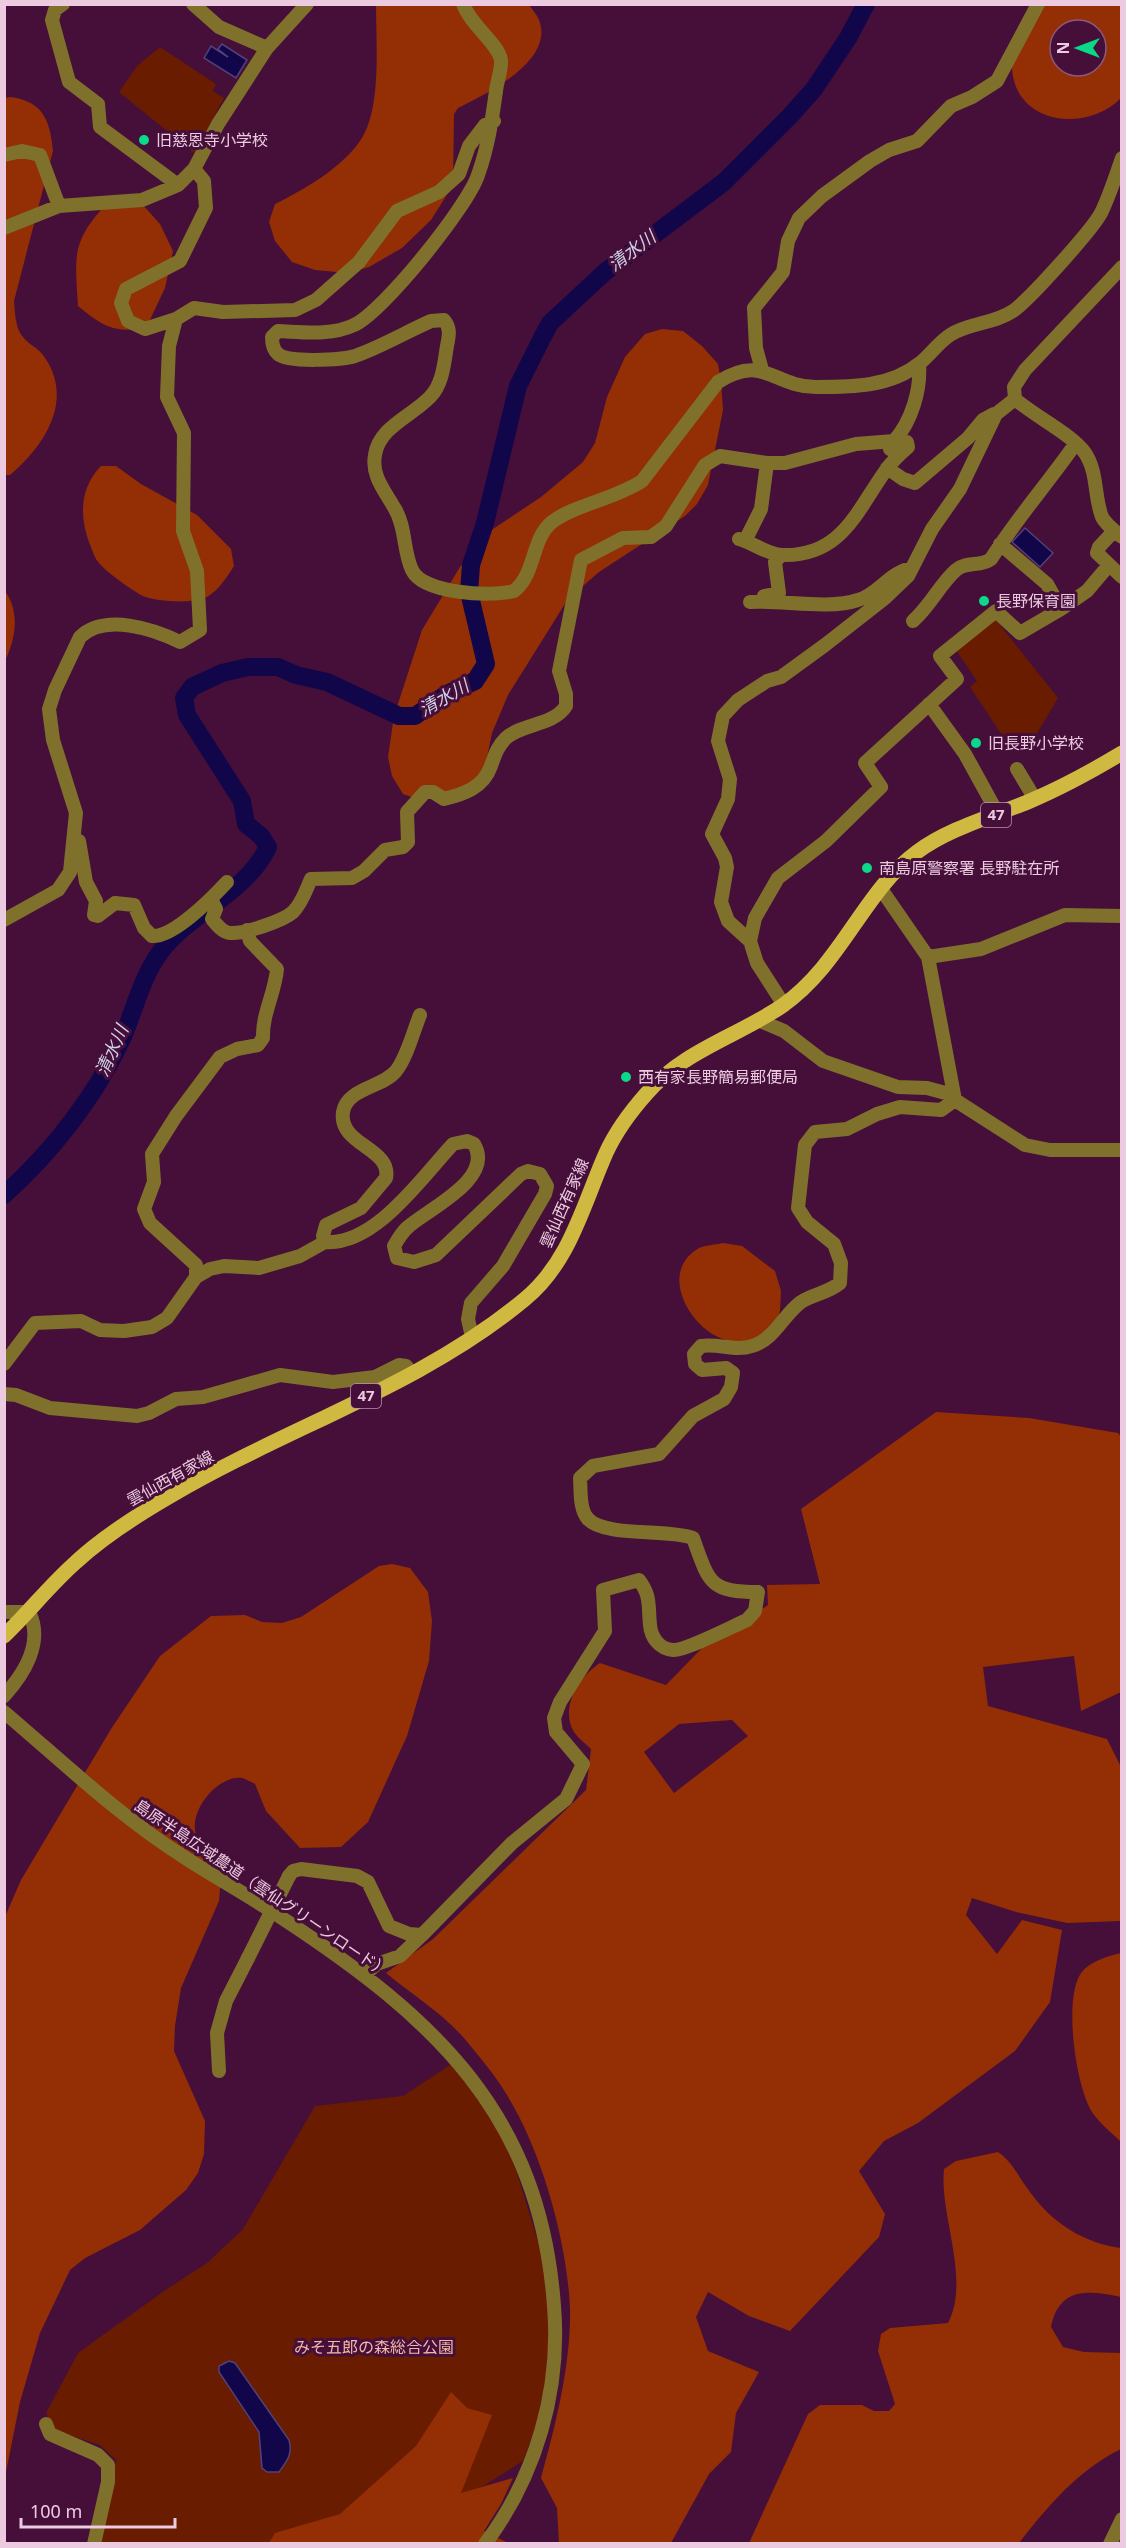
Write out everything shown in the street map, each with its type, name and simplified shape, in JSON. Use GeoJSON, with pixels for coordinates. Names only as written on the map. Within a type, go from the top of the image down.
{"type":"FeatureCollection","features":[{"type":"Feature","properties":{"kind":"main road","name":"雲仙西有家線"},"geometry":{"type":"LineString","coordinates":[[4,1636],[79,1559],[116,1531],[174,1494],[411,1372],[472,1337],[526,1298],[545,1279],[574,1234],[607,1151],[631,1112],[650,1089],[672,1069],[699,1052],[784,1005],[813,980],[838,951],[881,889],[918,851],[1077,780],[1122,753]]}},
{"type":"Feature","properties":{"kind":"street"},"geometry":{"type":"LineString","coordinates":[[63,4],[55,10],[52,20],[69,82],[98,104],[100,127],[178,185]]}},
{"type":"Feature","properties":{"kind":"street"},"geometry":{"type":"LineString","coordinates":[[4,228],[59,206],[142,200],[178,185],[194,169],[218,124],[267,48],[307,4]]}},
{"type":"Feature","properties":{"kind":"street"},"geometry":{"type":"LineString","coordinates":[[463,4],[470,21],[498,49],[501,62],[494,121],[478,178],[426,253],[371,314],[354,325],[329,332],[278,331],[272,337],[272,345],[279,354],[292,359],[354,357],[431,321],[444,320],[448,324],[444,362],[438,385],[432,396],[384,435],[375,452],[373,464],[380,486],[401,523],[412,570],[423,582],[461,591],[488,595],[514,591],[521,586],[542,535],[553,521],[627,491],[642,481],[718,382],[742,370],[762,370],[798,386],[882,383],[896,380],[919,364],[950,334],[996,320],[1029,298],[1101,214],[1122,158]]}},
{"type":"Feature","properties":{"kind":"street"},"geometry":{"type":"LineString","coordinates":[[762,370],[756,348],[754,308],[783,272],[788,241],[799,218],[822,196],[870,161],[889,150],[917,141],[951,106],[972,98],[997,81],[1038,4]]}},
{"type":"Feature","properties":{"kind":"street"},"geometry":{"type":"LineString","coordinates":[[200,7],[219,27],[267,48]]}},
{"type":"Feature","properties":{"kind":"street"},"geometry":{"type":"LineString","coordinates":[[194,169],[204,181],[206,208],[180,261],[126,289],[121,303],[128,321],[145,329],[176,319],[194,308],[224,312],[295,310],[316,300],[359,262],[397,211],[439,192],[459,174],[469,146],[485,124],[494,121]]}},
{"type":"Feature","properties":{"kind":"street"},"geometry":{"type":"LineString","coordinates":[[4,155],[22,151],[40,155],[59,206]]}},
{"type":"Feature","properties":{"kind":"street"},"geometry":{"type":"LineString","coordinates":[[1122,267],[1025,370],[1014,387],[1015,399],[1030,413],[1076,443],[1085,453],[1091,466],[1101,516],[1118,534],[1097,550],[1099,556],[1122,577]]}},
{"type":"Feature","properties":{"kind":"street"},"geometry":{"type":"LineString","coordinates":[[176,319],[170,346],[166,397],[184,433],[183,531],[197,571],[200,630],[180,642],[139,625],[99,627],[86,631],[80,637],[55,690],[49,709],[53,740],[80,821],[78,850],[86,882],[96,901],[94,915],[98,916],[115,903],[129,903],[138,909],[147,933],[158,936],[165,934],[213,902],[226,882]]}},
{"type":"Feature","properties":{"kind":"street"},"geometry":{"type":"LineString","coordinates":[[213,902],[212,919],[225,932],[247,930],[279,920],[292,913],[300,903],[311,879],[352,878],[364,871],[385,850],[403,847],[408,842],[407,812],[425,792],[433,792],[444,800],[472,791],[490,770],[495,750],[507,737],[555,717],[566,706],[566,694],[560,671],[581,560],[623,538],[651,537],[666,526],[705,465],[720,456],[767,463],[785,463],[856,444],[879,444],[894,441],[901,433],[920,385],[919,364]]}},
{"type":"Feature","properties":{"kind":"street"},"geometry":{"type":"LineString","coordinates":[[750,941],[728,921],[721,902],[727,867],[712,834],[728,799],[730,779],[718,741],[723,716],[738,700],[767,681],[781,677],[885,598],[908,576],[932,529],[960,489],[996,414],[1015,399]]}},
{"type":"Feature","properties":{"kind":"street"},"geometry":{"type":"LineString","coordinates":[[887,468],[903,479],[915,483],[968,438],[982,420],[992,413],[996,414]]}},
{"type":"Feature","properties":{"kind":"street"},"geometry":{"type":"LineString","coordinates":[[767,463],[761,509],[742,540],[766,551],[782,555],[804,552],[825,546],[841,535],[887,468],[908,447],[907,442],[891,449],[879,444]]}},
{"type":"Feature","properties":{"kind":"street"},"geometry":{"type":"LineString","coordinates":[[913,621],[929,606],[955,571],[966,565],[986,563],[1076,443]]}},
{"type":"Feature","properties":{"kind":"street"},"geometry":{"type":"LineString","coordinates":[[1000,544],[1047,584],[1061,609]]}},
{"type":"Feature","properties":{"kind":"street"},"geometry":{"type":"LineString","coordinates":[[782,555],[775,562],[779,593],[761,596],[755,602],[837,604],[858,601],[874,593],[900,572],[913,567]]}},
{"type":"Feature","properties":{"kind":"street"},"geometry":{"type":"LineString","coordinates":[[784,1005],[757,963],[750,941],[755,918],[778,878],[826,841],[881,787],[865,763],[957,680],[940,656],[996,611],[1020,633],[1087,591],[1109,565]]}},
{"type":"Feature","properties":{"kind":"street"},"geometry":{"type":"LineString","coordinates":[[929,704],[965,754],[998,814]]}},
{"type":"Feature","properties":{"kind":"street"},"geometry":{"type":"LineString","coordinates":[[1017,769],[1035,799]]}},
{"type":"Feature","properties":{"kind":"street"},"geometry":{"type":"LineString","coordinates":[[4,920],[57,890],[68,878],[76,813]]}},
{"type":"Feature","properties":{"kind":"street"},"geometry":{"type":"LineString","coordinates":[[881,889],[928,957],[954,1097]]}},
{"type":"Feature","properties":{"kind":"street"},"geometry":{"type":"LineString","coordinates":[[928,957],[981,950],[1065,915],[1122,916]]}},
{"type":"Feature","properties":{"kind":"street"},"geometry":{"type":"LineString","coordinates":[[196,1277],[196,1265],[150,1223],[144,1209],[154,1182],[152,1154],[176,1116],[220,1057],[237,1049],[258,1045],[263,1038],[262,1023],[276,985],[278,969],[250,941],[247,930]]}},
{"type":"Feature","properties":{"kind":"street"},"geometry":{"type":"LineString","coordinates":[[326,1242],[323,1236],[326,1225],[361,1208],[386,1178],[387,1172],[382,1160],[349,1135],[344,1127],[342,1118],[346,1102],[389,1077],[397,1069],[420,1015]]}},
{"type":"Feature","properties":{"kind":"street"},"geometry":{"type":"LineString","coordinates":[[758,1020],[784,1031],[823,1061],[898,1087],[927,1088],[954,1097],[1025,1145],[1050,1150],[1122,1150]]}},
{"type":"Feature","properties":{"kind":"street"},"geometry":{"type":"LineString","coordinates":[[364,1975],[376,1964],[400,1956],[512,1844],[566,1799],[583,1764],[555,1732],[554,1718],[560,1702],[605,1631],[603,1590],[639,1580],[648,1592],[650,1628],[654,1640],[660,1647],[674,1651],[747,1620],[755,1611],[758,1592],[732,1592],[717,1587],[709,1577],[693,1538],[682,1534],[628,1531],[596,1524],[588,1519],[582,1508],[580,1478],[593,1466],[659,1454],[693,1416],[724,1399],[731,1387],[733,1372],[726,1368],[702,1370],[695,1364],[694,1354],[701,1346],[713,1344],[738,1349],[755,1346],[774,1331],[802,1302],[840,1284],[841,1263],[834,1244],[807,1222],[798,1208],[805,1145],[808,1137],[815,1132],[847,1129],[877,1114],[900,1107],[940,1110],[954,1097]]}},
{"type":"Feature","properties":{"kind":"street"},"geometry":{"type":"LineString","coordinates":[[4,1364],[16,1352],[30,1327],[42,1320],[81,1321],[100,1330],[124,1331],[152,1327],[167,1318],[196,1277],[210,1269],[224,1266],[259,1268],[300,1256],[326,1242],[343,1240],[377,1225],[453,1144],[459,1141],[474,1144],[478,1151],[476,1169],[453,1196],[407,1227],[394,1246],[397,1258],[414,1262],[436,1255],[521,1174],[528,1171],[540,1174],[547,1186],[503,1266],[471,1303],[468,1319],[472,1337]]}},
{"type":"Feature","properties":{"kind":"street"},"geometry":{"type":"LineString","coordinates":[[4,1394],[16,1395],[50,1408],[137,1416],[149,1413],[176,1399],[203,1397],[280,1375],[333,1382],[375,1377],[399,1365],[406,1366],[411,1372]]}},
{"type":"Feature","properties":{"kind":"street"},"geometry":{"type":"LineString","coordinates":[[4,1612],[29,1612],[33,1620],[31,1651],[20,1678],[4,1696]]}},
{"type":"Feature","properties":{"kind":"street","name":"島原半島広域農道（雲仙グリーンロード）"},"geometry":{"type":"LineString","coordinates":[[4,1712],[136,1825],[281,1917],[364,1975],[413,2014],[471,2076],[499,2119],[519,2161],[537,2210],[548,2258],[556,2330],[552,2389],[544,2420],[525,2476],[485,2544]]}},
{"type":"Feature","properties":{"kind":"street"},"geometry":{"type":"LineString","coordinates":[[219,2071],[217,2033],[226,2001],[293,1871],[301,1869],[357,1876],[368,1882],[389,1926],[409,1934],[422,1935]]}},
{"type":"Feature","properties":{"kind":"street"},"geometry":{"type":"LineString","coordinates":[[46,2424],[50,2434],[98,2455],[108,2465],[108,2482],[94,2544]]}},
{"type":"Feature","properties":{"kind":"street"},"geometry":{"type":"LineString","coordinates":[[1110,2544],[1122,2519]]}},
{"type":"Feature","properties":{"kind":"green space"},"geometry":{"type":"Polygon","coordinates":[[[160,47],[216,84],[213,91],[224,98],[194,153],[119,92],[137,66],[160,47]]]}},
{"type":"Feature","properties":{"kind":"green space"},"geometry":{"type":"Polygon","coordinates":[[[995,619],[1058,698],[1033,740],[1014,753],[970,687],[977,681],[956,650],[995,619]]]}},
{"type":"Feature","properties":{"kind":"green space","name":"みそ五郎の森総合公園"},"geometry":{"type":"Polygon","coordinates":[[[453,2063],[500,2133],[516,2170],[539,2245],[548,2295],[549,2366],[535,2430],[523,2461],[393,2543],[97,2543],[116,2460],[100,2445],[54,2430],[46,2413],[78,2353],[207,2263],[243,2229],[315,2106],[403,2096],[453,2063]]]}},
{"type":"Feature","properties":{"kind":"shaded area"},"geometry":{"type":"Polygon","coordinates":[[[376,5],[529,5],[539,20],[541,35],[537,49],[528,62],[515,74],[485,94],[458,108],[454,114],[453,185],[431,220],[402,248],[369,267],[348,273],[315,270],[292,262],[275,241],[269,222],[275,204],[310,185],[342,161],[360,141],[367,128],[375,94],[376,5]]]}},
{"type":"Feature","properties":{"kind":"shaded area"},"geometry":{"type":"Polygon","coordinates":[[[1037,5],[1121,5],[1121,98],[1107,109],[1090,116],[1073,119],[1055,118],[1039,112],[1026,102],[1016,88],[1012,69],[1018,46],[1037,5]]]}},
{"type":"Feature","properties":{"kind":"shaded area"},"geometry":{"type":"Polygon","coordinates":[[[222,44],[247,60],[236,78],[204,58],[211,46],[228,57],[218,49],[222,44]]]}},
{"type":"Feature","properties":{"kind":"shaded area"},"geometry":{"type":"Polygon","coordinates":[[[11,97],[31,103],[38,108],[47,122],[52,140],[53,151],[14,301],[20,333],[43,355],[52,371],[56,388],[56,404],[52,420],[35,450],[10,475],[5,475],[4,98],[11,97]]]}},
{"type":"Feature","properties":{"kind":"shaded area"},"geometry":{"type":"Polygon","coordinates":[[[108,202],[143,205],[160,224],[173,251],[165,288],[147,326],[136,329],[110,327],[94,319],[78,306],[76,261],[81,239],[108,202]]]}},
{"type":"Feature","properties":{"kind":"shaded area"},"geometry":{"type":"Polygon","coordinates":[[[662,329],[683,331],[702,346],[718,364],[723,410],[708,485],[697,504],[685,516],[599,572],[568,599],[508,695],[492,733],[484,772],[469,789],[420,800],[403,794],[392,776],[388,757],[394,716],[422,630],[460,567],[493,529],[541,497],[583,462],[595,443],[607,397],[625,357],[645,334],[662,329]]]}},
{"type":"Feature","properties":{"kind":"shaded area"},"geometry":{"type":"Polygon","coordinates":[[[101,466],[116,466],[141,484],[197,515],[231,549],[234,566],[215,591],[207,597],[193,601],[166,601],[149,598],[127,586],[99,563],[84,526],[83,504],[88,484],[101,466]]]}},
{"type":"Feature","properties":{"kind":"shaded area"},"geometry":{"type":"Polygon","coordinates":[[[1025,528],[1053,553],[1040,567],[1012,542],[1025,528]]]}},
{"type":"Feature","properties":{"kind":"shaded area"},"geometry":{"type":"Polygon","coordinates":[[[5,591],[13,608],[15,625],[12,643],[5,661],[5,591]]]}},
{"type":"Feature","properties":{"kind":"shaded area"},"geometry":{"type":"Polygon","coordinates":[[[723,1243],[742,1246],[775,1271],[781,1291],[780,1311],[772,1336],[730,1341],[704,1328],[685,1303],[680,1289],[680,1274],[685,1261],[699,1248],[723,1243]]]}},
{"type":"Feature","properties":{"kind":"shaded area"},"geometry":{"type":"Polygon","coordinates":[[[936,1412],[1029,1418],[1118,1433],[1121,1437],[1121,1692],[1081,1711],[1074,1656],[983,1667],[988,1706],[1107,1739],[1121,1767],[1121,1921],[1067,1923],[1016,1912],[972,1898],[966,1915],[997,1954],[1022,1920],[1062,1930],[1050,2002],[1015,2051],[918,2123],[884,2141],[859,2171],[885,2214],[879,2237],[790,2331],[749,2316],[708,2292],[696,2317],[708,2351],[759,2372],[736,2413],[731,2452],[709,2474],[671,2543],[559,2543],[557,2508],[541,2478],[565,2372],[570,2308],[564,2254],[542,2170],[520,2118],[492,2073],[455,2028],[386,1973],[433,1939],[586,1790],[591,1749],[574,1732],[569,1712],[574,1693],[585,1676],[600,1663],[666,1685],[703,1647],[768,1605],[767,1585],[820,1584],[801,1509],[936,1412]],[[732,1720],[679,1724],[644,1752],[674,1793],[748,1736],[732,1720]]]}},
{"type":"Feature","properties":{"kind":"shaded area"},"geometry":{"type":"Polygon","coordinates":[[[392,1564],[410,1568],[428,1592],[432,1621],[429,1661],[407,1736],[368,1822],[341,1847],[300,1848],[266,1811],[255,1784],[242,1778],[233,1778],[216,1787],[202,1803],[198,1812],[195,1821],[196,1837],[205,1856],[221,1878],[219,1901],[181,1988],[174,2051],[205,2121],[204,2154],[198,2173],[186,2190],[140,2230],[85,2258],[70,2270],[40,2333],[20,2402],[5,2477],[4,1919],[21,1880],[111,1729],[160,1656],[211,1616],[245,1615],[262,1622],[282,1623],[301,1617],[379,1566],[392,1564]]]}},
{"type":"Feature","properties":{"kind":"shaded area"},"geometry":{"type":"Polygon","coordinates":[[[1122,1953],[1121,2142],[1095,2116],[1086,2100],[1077,2064],[1072,2022],[1076,1985],[1081,1973],[1094,1962],[1122,1953]]]}},
{"type":"Feature","properties":{"kind":"shaded area"},"geometry":{"type":"Polygon","coordinates":[[[998,2152],[1012,2165],[1039,2203],[1059,2222],[1094,2242],[1121,2248],[1121,2297],[1097,2293],[1077,2294],[1061,2304],[1051,2327],[1063,2347],[1084,2352],[1121,2353],[1121,2449],[1077,2478],[1019,2543],[749,2543],[808,2414],[820,2405],[862,2405],[874,2411],[889,2411],[895,2404],[878,2351],[881,2334],[890,2328],[948,2323],[954,2306],[956,2267],[946,2206],[944,2169],[956,2161],[998,2152]]]}},
{"type":"Feature","properties":{"kind":"shaded area"},"geometry":{"type":"Polygon","coordinates":[[[229,2361],[235,2363],[289,2440],[290,2453],[279,2472],[267,2472],[262,2468],[259,2432],[219,2372],[219,2366],[229,2361]]]}},
{"type":"Feature","properties":{"kind":"shaded area"},"geometry":{"type":"Polygon","coordinates":[[[451,2392],[467,2408],[492,2415],[461,2493],[513,2478],[501,2504],[484,2531],[508,2543],[268,2544],[275,2533],[340,2514],[416,2446],[451,2392]]]}},
{"type":"Feature","properties":{"kind":"waterway","name":"清水川"},"geometry":{"type":"LineString","coordinates":[[4,1195],[39,1161],[71,1123],[99,1082],[122,1039],[148,972],[161,951],[173,937],[246,877],[268,847],[261,836],[246,824],[242,801],[187,715],[184,698],[192,687],[222,673],[248,667],[278,667],[296,675],[327,682],[399,716],[415,716],[445,695],[475,681],[486,664],[469,592],[471,565],[485,523],[518,386],[550,323],[605,272],[724,182],[790,116],[814,89],[848,38],[866,4]]}},
{"type":"Feature","properties":{"kind":"place","name":"旧慈恩寺小学校"},"geometry":{"type":"Point","coordinates":[144,140]}},
{"type":"Feature","properties":{"kind":"place","name":"長野保育園"},"geometry":{"type":"Point","coordinates":[984,601]}},
{"type":"Feature","properties":{"kind":"place","name":"旧長野小学校"},"geometry":{"type":"Point","coordinates":[976,743]}},
{"type":"Feature","properties":{"kind":"place","name":"南島原警察署 長野駐在所"},"geometry":{"type":"Point","coordinates":[867,868]}},
{"type":"Feature","properties":{"kind":"place","name":"西有家長野簡易郵便局"},"geometry":{"type":"Point","coordinates":[626,1077]}}]}
